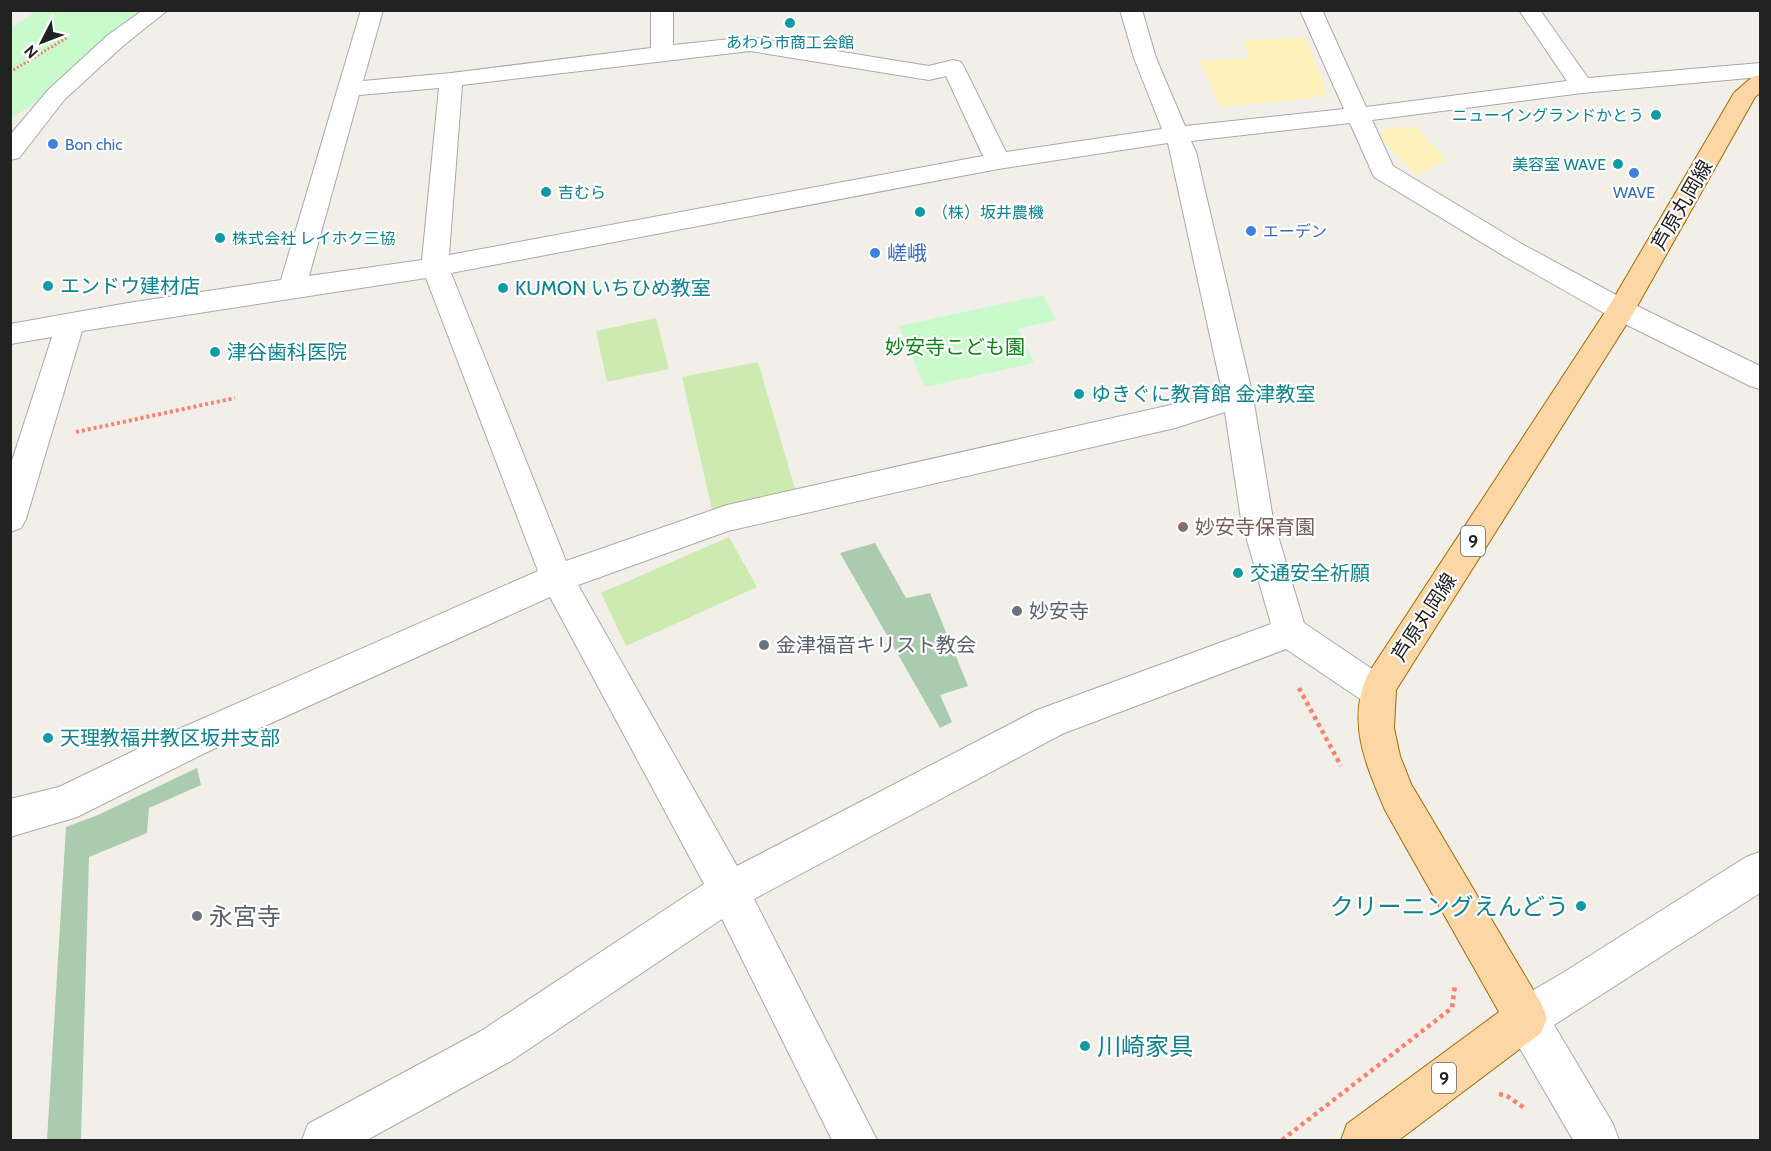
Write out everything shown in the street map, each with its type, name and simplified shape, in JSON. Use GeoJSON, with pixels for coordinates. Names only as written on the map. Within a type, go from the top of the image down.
{"type":"FeatureCollection","features":[{"type":"Feature","properties":{"kind":"main road","name":"芦原丸岡線"},"geometry":{"type":"LineString","coordinates":[[1526,1018],[1398,797],[1383,766],[1375,721],[1375,702],[1378,692],[1419,624],[1621,310],[1746,93],[1761,82]]}},
{"type":"Feature","properties":{"kind":"main road","name":"9"},"geometry":{"type":"LineString","coordinates":[[1363,1140],[1526,1018]]}},
{"type":"Feature","properties":{"kind":"street"},"geometry":{"type":"LineString","coordinates":[[10,152],[57,94],[116,40],[158,10]]}},
{"type":"Feature","properties":{"kind":"street"},"geometry":{"type":"LineString","coordinates":[[292,288],[372,10]]}},
{"type":"Feature","properties":{"kind":"street"},"geometry":{"type":"LineString","coordinates":[[662,10],[662,53]]}},
{"type":"Feature","properties":{"kind":"street"},"geometry":{"type":"LineString","coordinates":[[1131,10],[1145,58],[1178,133],[1238,397],[1257,519],[1290,632],[1378,692]]}},
{"type":"Feature","properties":{"kind":"street"},"geometry":{"type":"LineString","coordinates":[[1311,10],[1383,171],[1513,250],[1621,310],[1761,378]]}},
{"type":"Feature","properties":{"kind":"street"},"geometry":{"type":"LineString","coordinates":[[1529,10],[1582,86]]}},
{"type":"Feature","properties":{"kind":"street"},"geometry":{"type":"LineString","coordinates":[[348,89],[451,80],[750,44],[929,73],[953,68],[998,161]]}},
{"type":"Feature","properties":{"kind":"street"},"geometry":{"type":"LineString","coordinates":[[10,334],[435,267],[998,161],[1178,133],[1357,115],[1582,86],[1761,70]]}},
{"type":"Feature","properties":{"kind":"street"},"geometry":{"type":"LineString","coordinates":[[451,80],[435,267],[557,578],[729,891],[855,1140]]}},
{"type":"Feature","properties":{"kind":"street"},"geometry":{"type":"LineString","coordinates":[[10,519],[70,324]]}},
{"type":"Feature","properties":{"kind":"street"},"geometry":{"type":"LineString","coordinates":[[10,818],[64,804],[192,741],[557,578],[727,518],[1175,416],[1238,397]]}},
{"type":"Feature","properties":{"kind":"street"},"geometry":{"type":"LineString","coordinates":[[324,1140],[496,1046],[729,891],[1050,722],[1290,632]]}},
{"type":"Feature","properties":{"kind":"street"},"geometry":{"type":"LineString","coordinates":[[1598,1140],[1526,1018],[1576,989],[1761,871]]}},
{"type":"Feature","properties":{"kind":"path"},"geometry":{"type":"LineString","coordinates":[[10,72],[71,35]]}},
{"type":"Feature","properties":{"kind":"path"},"geometry":{"type":"LineString","coordinates":[[35,441],[235,398]]}},
{"type":"Feature","properties":{"kind":"path"},"geometry":{"type":"LineString","coordinates":[[1297,684],[1346,776]]}},
{"type":"Feature","properties":{"kind":"path"},"geometry":{"type":"LineString","coordinates":[[1282,1140],[1452,1008],[1456,981]]}},
{"type":"Feature","properties":{"kind":"path"},"geometry":{"type":"LineString","coordinates":[[1491,1092],[1507,1095],[1535,1115]]}},
{"type":"Feature","properties":{"kind":"green space"},"geometry":{"type":"Polygon","coordinates":[[[36,11],[149,11],[114,36],[47,94],[11,118],[11,29],[36,11]]]}},
{"type":"Feature","properties":{"kind":"green space","name":"妙安寺こども園"},"geometry":{"type":"Polygon","coordinates":[[[1043,295],[1056,320],[1018,329],[1034,363],[925,387],[899,326],[1043,295]]]}},
{"type":"Feature","properties":{"kind":"green space"},"geometry":{"type":"Polygon","coordinates":[[[656,318],[669,369],[607,382],[596,331],[656,318]]]}},
{"type":"Feature","properties":{"kind":"green space"},"geometry":{"type":"Polygon","coordinates":[[[758,362],[796,492],[712,510],[682,377],[758,362]]]}},
{"type":"Feature","properties":{"kind":"green space"},"geometry":{"type":"Polygon","coordinates":[[[729,537],[757,587],[626,646],[601,593],[729,537]]]}},
{"type":"Feature","properties":{"kind":"green space"},"geometry":{"type":"Polygon","coordinates":[[[875,543],[906,598],[930,593],[968,686],[940,695],[952,722],[940,728],[840,553],[875,543]]]}},
{"type":"Feature","properties":{"kind":"green space"},"geometry":{"type":"Polygon","coordinates":[[[197,768],[201,785],[149,808],[147,833],[89,857],[81,1140],[47,1140],[66,827],[98,815],[197,768]]]}},
{"type":"Feature","properties":{"kind":"sand"},"geometry":{"type":"Polygon","coordinates":[[[1306,38],[1327,93],[1320,97],[1220,107],[1200,60],[1250,59],[1243,40],[1306,38]]]}},
{"type":"Feature","properties":{"kind":"sand"},"geometry":{"type":"Polygon","coordinates":[[[1414,126],[1447,160],[1417,175],[1385,144],[1380,135],[1384,129],[1414,126]]]}},
{"type":"Feature","properties":{"kind":"place","name":"あわら市商工会館"},"geometry":{"type":"Point","coordinates":[790,23]}},
{"type":"Feature","properties":{"kind":"place","name":"ニューイングランドかとう"},"geometry":{"type":"Point","coordinates":[1656,115]}},
{"type":"Feature","properties":{"kind":"place","name":"Bon chic"},"geometry":{"type":"Point","coordinates":[53,144]}},
{"type":"Feature","properties":{"kind":"place","name":"美容室 WAVE"},"geometry":{"type":"Point","coordinates":[1618,164]}},
{"type":"Feature","properties":{"kind":"place","name":"WAVE"},"geometry":{"type":"Point","coordinates":[1634,173]}},
{"type":"Feature","properties":{"kind":"place","name":"吉むら"},"geometry":{"type":"Point","coordinates":[546,192]}},
{"type":"Feature","properties":{"kind":"place","name":"（株）坂井農機"},"geometry":{"type":"Point","coordinates":[920,212]}},
{"type":"Feature","properties":{"kind":"place","name":"エーデン"},"geometry":{"type":"Point","coordinates":[1251,231]}},
{"type":"Feature","properties":{"kind":"place","name":"株式会社 レイホク三協"},"geometry":{"type":"Point","coordinates":[220,238]}},
{"type":"Feature","properties":{"kind":"place","name":"嵯峨"},"geometry":{"type":"Point","coordinates":[875,253]}},
{"type":"Feature","properties":{"kind":"place","name":"エンドウ建材店"},"geometry":{"type":"Point","coordinates":[48,286]}},
{"type":"Feature","properties":{"kind":"place","name":"KUMON いちひめ教室"},"geometry":{"type":"Point","coordinates":[503,288]}},
{"type":"Feature","properties":{"kind":"place","name":"津谷歯科医院"},"geometry":{"type":"Point","coordinates":[215,352]}},
{"type":"Feature","properties":{"kind":"place","name":"ゆきぐに教育館 金津教室"},"geometry":{"type":"Point","coordinates":[1079,394]}},
{"type":"Feature","properties":{"kind":"place","name":"妙安寺保育園"},"geometry":{"type":"Point","coordinates":[1183,527]}},
{"type":"Feature","properties":{"kind":"place","name":"交通安全祈願"},"geometry":{"type":"Point","coordinates":[1238,573]}},
{"type":"Feature","properties":{"kind":"place","name":"妙安寺"},"geometry":{"type":"Point","coordinates":[1017,611]}},
{"type":"Feature","properties":{"kind":"place","name":"金津福音キリスト教会"},"geometry":{"type":"Point","coordinates":[764,645]}},
{"type":"Feature","properties":{"kind":"place","name":"天理教福井教区坂井支部"},"geometry":{"type":"Point","coordinates":[48,738]}},
{"type":"Feature","properties":{"kind":"place","name":"クリーニングえんどう"},"geometry":{"type":"Point","coordinates":[1581,906]}},
{"type":"Feature","properties":{"kind":"place","name":"永宮寺"},"geometry":{"type":"Point","coordinates":[197,916]}},
{"type":"Feature","properties":{"kind":"place","name":"川崎家具"},"geometry":{"type":"Point","coordinates":[1085,1046]}}]}
